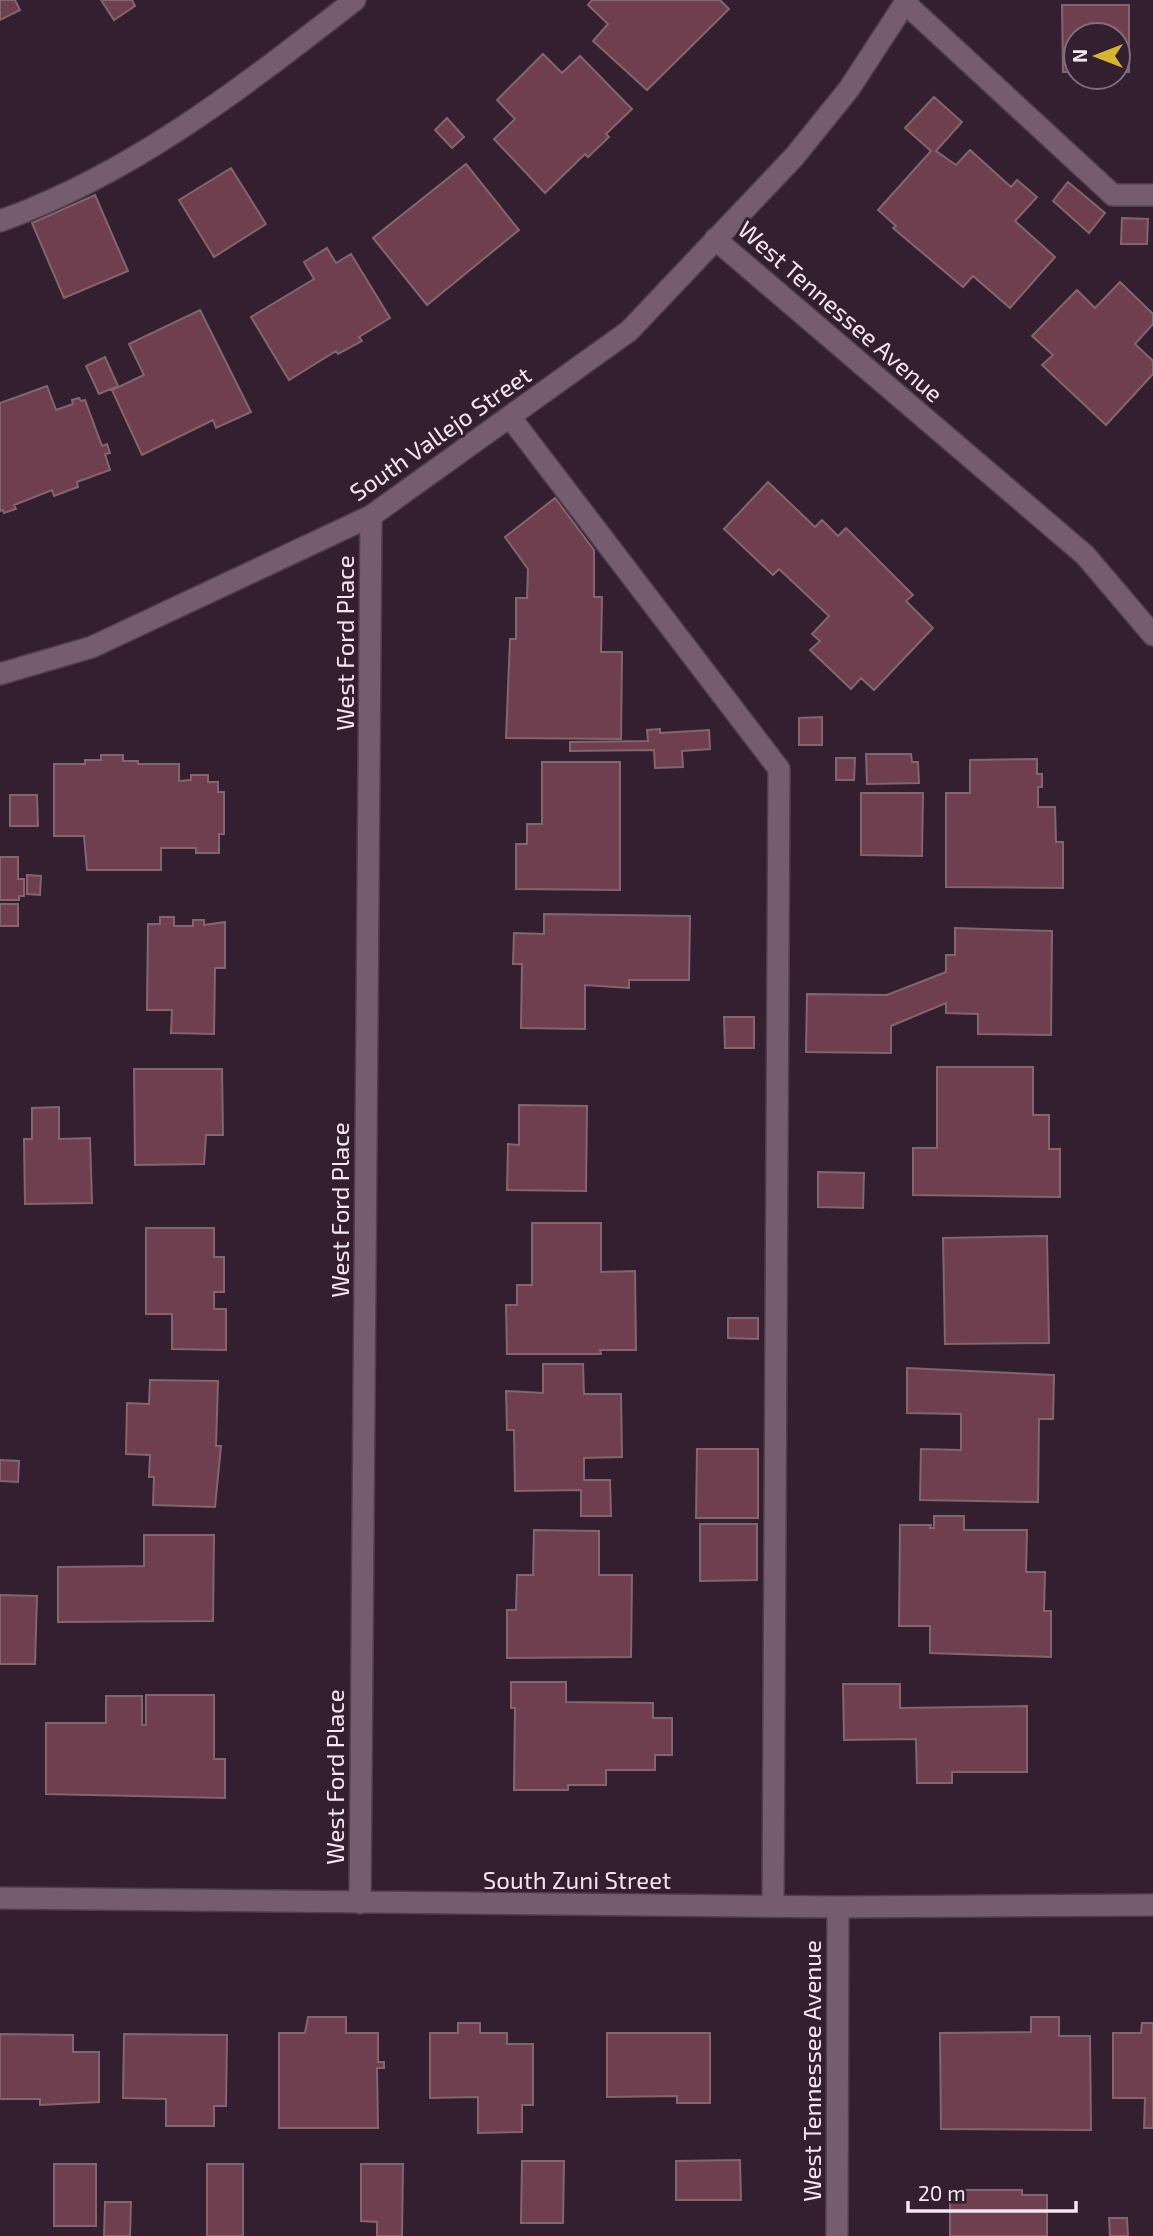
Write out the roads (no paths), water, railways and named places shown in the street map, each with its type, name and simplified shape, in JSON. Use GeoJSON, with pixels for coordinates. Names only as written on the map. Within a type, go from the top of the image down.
{"type":"FeatureCollection","features":[{"type":"Feature","properties":{"kind":"street"},"geometry":{"type":"LineString","coordinates":[[0,221],[121,167],[238,91],[355,0]]}},
{"type":"Feature","properties":{"kind":"street"},"geometry":{"type":"LineString","coordinates":[[906,1],[1113,195],[1153,195]]}},
{"type":"Feature","properties":{"kind":"street","name":"West Tennessee Avenue"},"geometry":{"type":"LineString","coordinates":[[906,1],[849,89],[794,157],[715,239],[1085,555],[1148,623]]}},
{"type":"Feature","properties":{"kind":"street","name":"South Vallejo Street"},"geometry":{"type":"LineString","coordinates":[[0,674],[92,647],[371,516],[629,331],[715,239]]}},
{"type":"Feature","properties":{"kind":"street"},"geometry":{"type":"LineString","coordinates":[[510,417],[779,769],[773,1906]]}},
{"type":"Feature","properties":{"kind":"street","name":"West Ford Place"},"geometry":{"type":"LineString","coordinates":[[360,1903],[371,516]]}},
{"type":"Feature","properties":{"kind":"street","name":"South Zuni Street"},"geometry":{"type":"LineString","coordinates":[[0,1898],[838,1907],[1153,1905]]}},
{"type":"Feature","properties":{"kind":"street","name":"West Tennessee Avenue"},"geometry":{"type":"LineString","coordinates":[[837,2236],[838,1907]]}}]}
